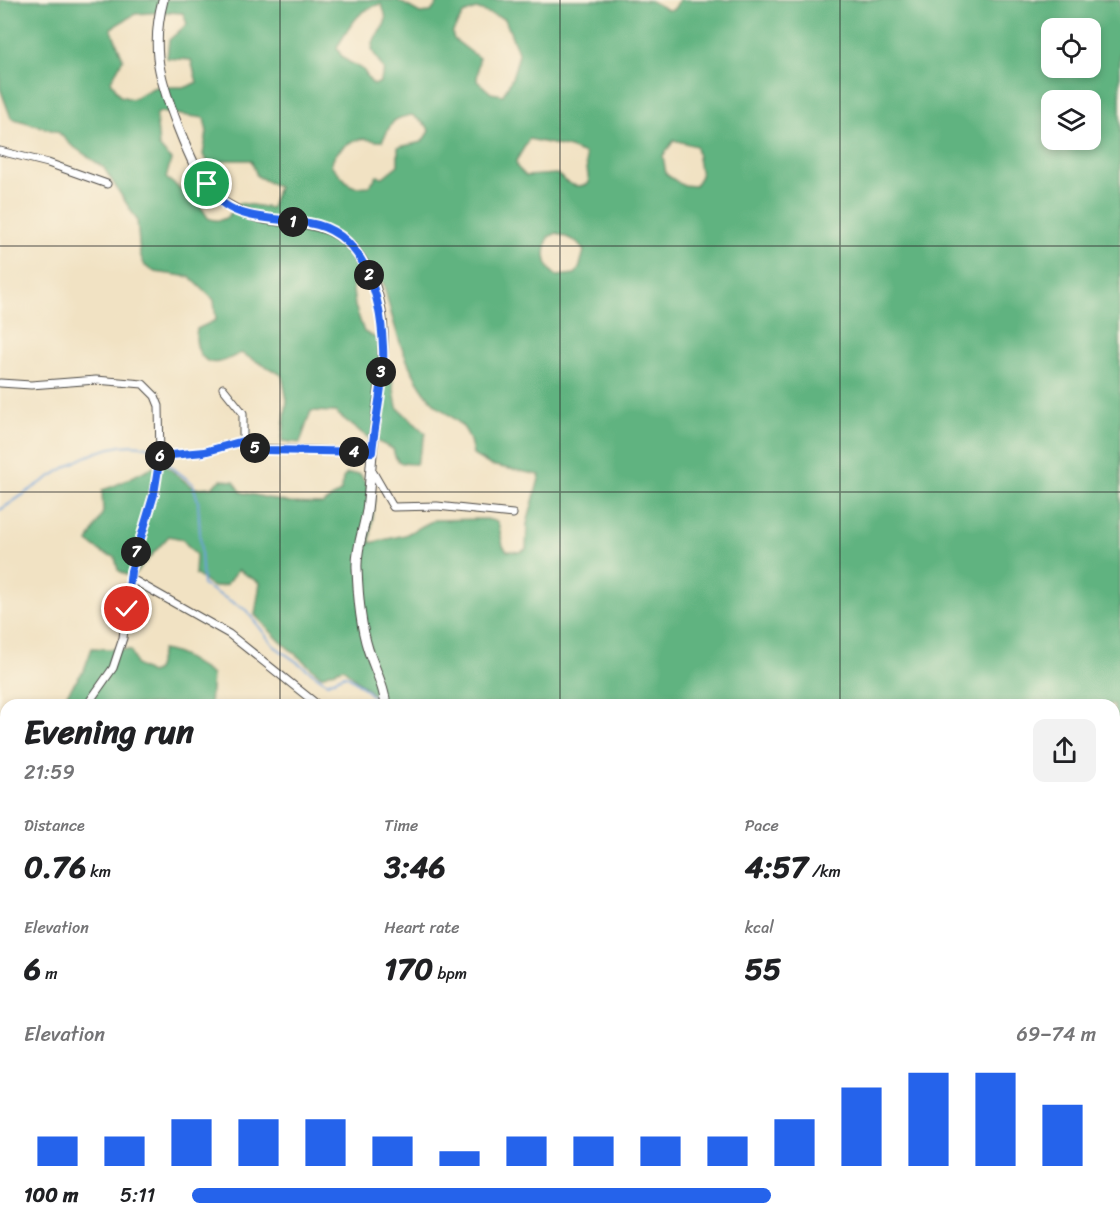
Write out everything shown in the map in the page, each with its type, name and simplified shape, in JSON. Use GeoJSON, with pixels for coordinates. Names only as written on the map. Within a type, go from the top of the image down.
{"type":"FeatureCollection","features":[{"type":"Feature","properties":{"kind":"street"},"geometry":{"type":"LineString","coordinates":[[163,0],[157,28],[158,61],[178,123],[212,193],[230,207],[251,216],[321,226],[349,243],[366,267],[381,320],[383,349],[357,566],[359,607],[367,648],[385,699]]}},
{"type":"Feature","properties":{"kind":"street"},"geometry":{"type":"LineString","coordinates":[[0,151],[48,163],[107,184]]}},
{"type":"Feature","properties":{"kind":"street"},"geometry":{"type":"LineString","coordinates":[[0,383],[31,385],[96,380],[143,384],[155,396],[159,406],[160,459],[154,494],[130,578],[123,638],[113,668],[91,699]]}},
{"type":"Feature","properties":{"kind":"street"},"geometry":{"type":"LineString","coordinates":[[223,388],[243,413],[243,441]]}},
{"type":"Feature","properties":{"kind":"street"},"geometry":{"type":"LineString","coordinates":[[160,459],[204,452],[243,441],[254,448],[264,450],[372,452]]}},
{"type":"Feature","properties":{"kind":"street"},"geometry":{"type":"LineString","coordinates":[[370,469],[393,507],[437,506],[513,514]]}},
{"type":"Feature","properties":{"kind":"street"},"geometry":{"type":"LineString","coordinates":[[130,578],[229,634],[310,699]]}},
{"type":"Feature","properties":{"kind":"green space"},"geometry":{"type":"Polygon","coordinates":[[[0,0],[397,0],[420,13],[431,12],[440,0],[641,0],[651,1],[668,10],[674,9],[679,0],[1120,0],[1120,699],[379,699],[343,668],[321,676],[280,641],[255,615],[260,583],[238,570],[226,585],[213,587],[195,574],[196,555],[182,539],[169,536],[131,578],[118,570],[115,557],[103,553],[88,542],[103,512],[102,490],[156,466],[164,464],[193,488],[212,487],[221,480],[234,481],[241,492],[290,503],[323,504],[341,491],[343,478],[347,474],[360,474],[375,498],[370,543],[405,535],[434,520],[487,519],[498,522],[503,546],[507,551],[520,552],[526,549],[527,524],[540,475],[490,465],[473,455],[466,431],[431,400],[409,365],[383,282],[352,283],[355,306],[364,332],[376,338],[391,372],[397,407],[426,434],[416,464],[400,462],[393,449],[366,436],[335,412],[311,411],[300,443],[282,441],[287,400],[282,375],[241,353],[219,362],[212,362],[202,357],[197,347],[197,329],[216,320],[214,300],[190,277],[155,272],[145,266],[140,254],[137,220],[104,168],[71,145],[58,132],[11,118],[0,88],[0,0]],[[381,4],[360,15],[337,47],[344,59],[363,70],[375,85],[380,82],[384,70],[372,50],[373,42],[386,19],[381,4]],[[476,9],[463,14],[452,33],[454,39],[479,58],[477,81],[491,93],[503,95],[512,78],[519,55],[505,19],[476,9]],[[183,13],[135,14],[111,28],[123,59],[111,81],[120,96],[132,99],[155,87],[187,87],[197,82],[191,60],[167,58],[169,40],[187,24],[183,13]],[[160,112],[156,115],[159,146],[171,160],[166,178],[198,202],[208,218],[218,220],[226,218],[239,203],[271,208],[278,187],[257,176],[251,160],[227,160],[210,165],[203,155],[207,132],[204,118],[160,112]],[[412,115],[399,118],[392,123],[382,141],[363,139],[347,144],[336,155],[331,165],[350,185],[369,186],[377,176],[383,177],[398,165],[398,147],[422,142],[429,131],[427,126],[412,115]],[[529,139],[516,161],[517,167],[526,176],[557,174],[576,186],[589,183],[585,154],[570,148],[529,139]],[[674,140],[663,156],[666,174],[682,185],[695,186],[701,176],[696,146],[674,140]],[[557,233],[548,237],[545,258],[549,268],[557,276],[575,274],[579,269],[584,251],[577,242],[557,233]]]}},
{"type":"Feature","properties":{"kind":"green space"},"geometry":{"type":"Polygon","coordinates":[[[92,648],[131,650],[136,665],[150,673],[156,671],[162,650],[169,651],[182,656],[212,675],[210,699],[63,699],[84,670],[92,648]]]}},
{"type":"Feature","properties":{"kind":"waterway"},"geometry":{"type":"LineString","coordinates":[[0,510],[51,476],[90,455],[109,448],[128,445],[147,447],[193,484],[198,501],[203,585],[246,610],[274,646],[327,683],[345,675],[375,699]]}},
{"type":"Feature","properties":{"kind":"route"},"geometry":{"type":"LineString","coordinates":[[127,609],[131,571],[154,494],[160,456],[204,452],[243,441],[254,448],[264,450],[372,452],[383,349],[381,320],[366,267],[349,243],[321,226],[309,222],[274,221],[251,216],[230,207],[212,193],[207,184]]}}]}
